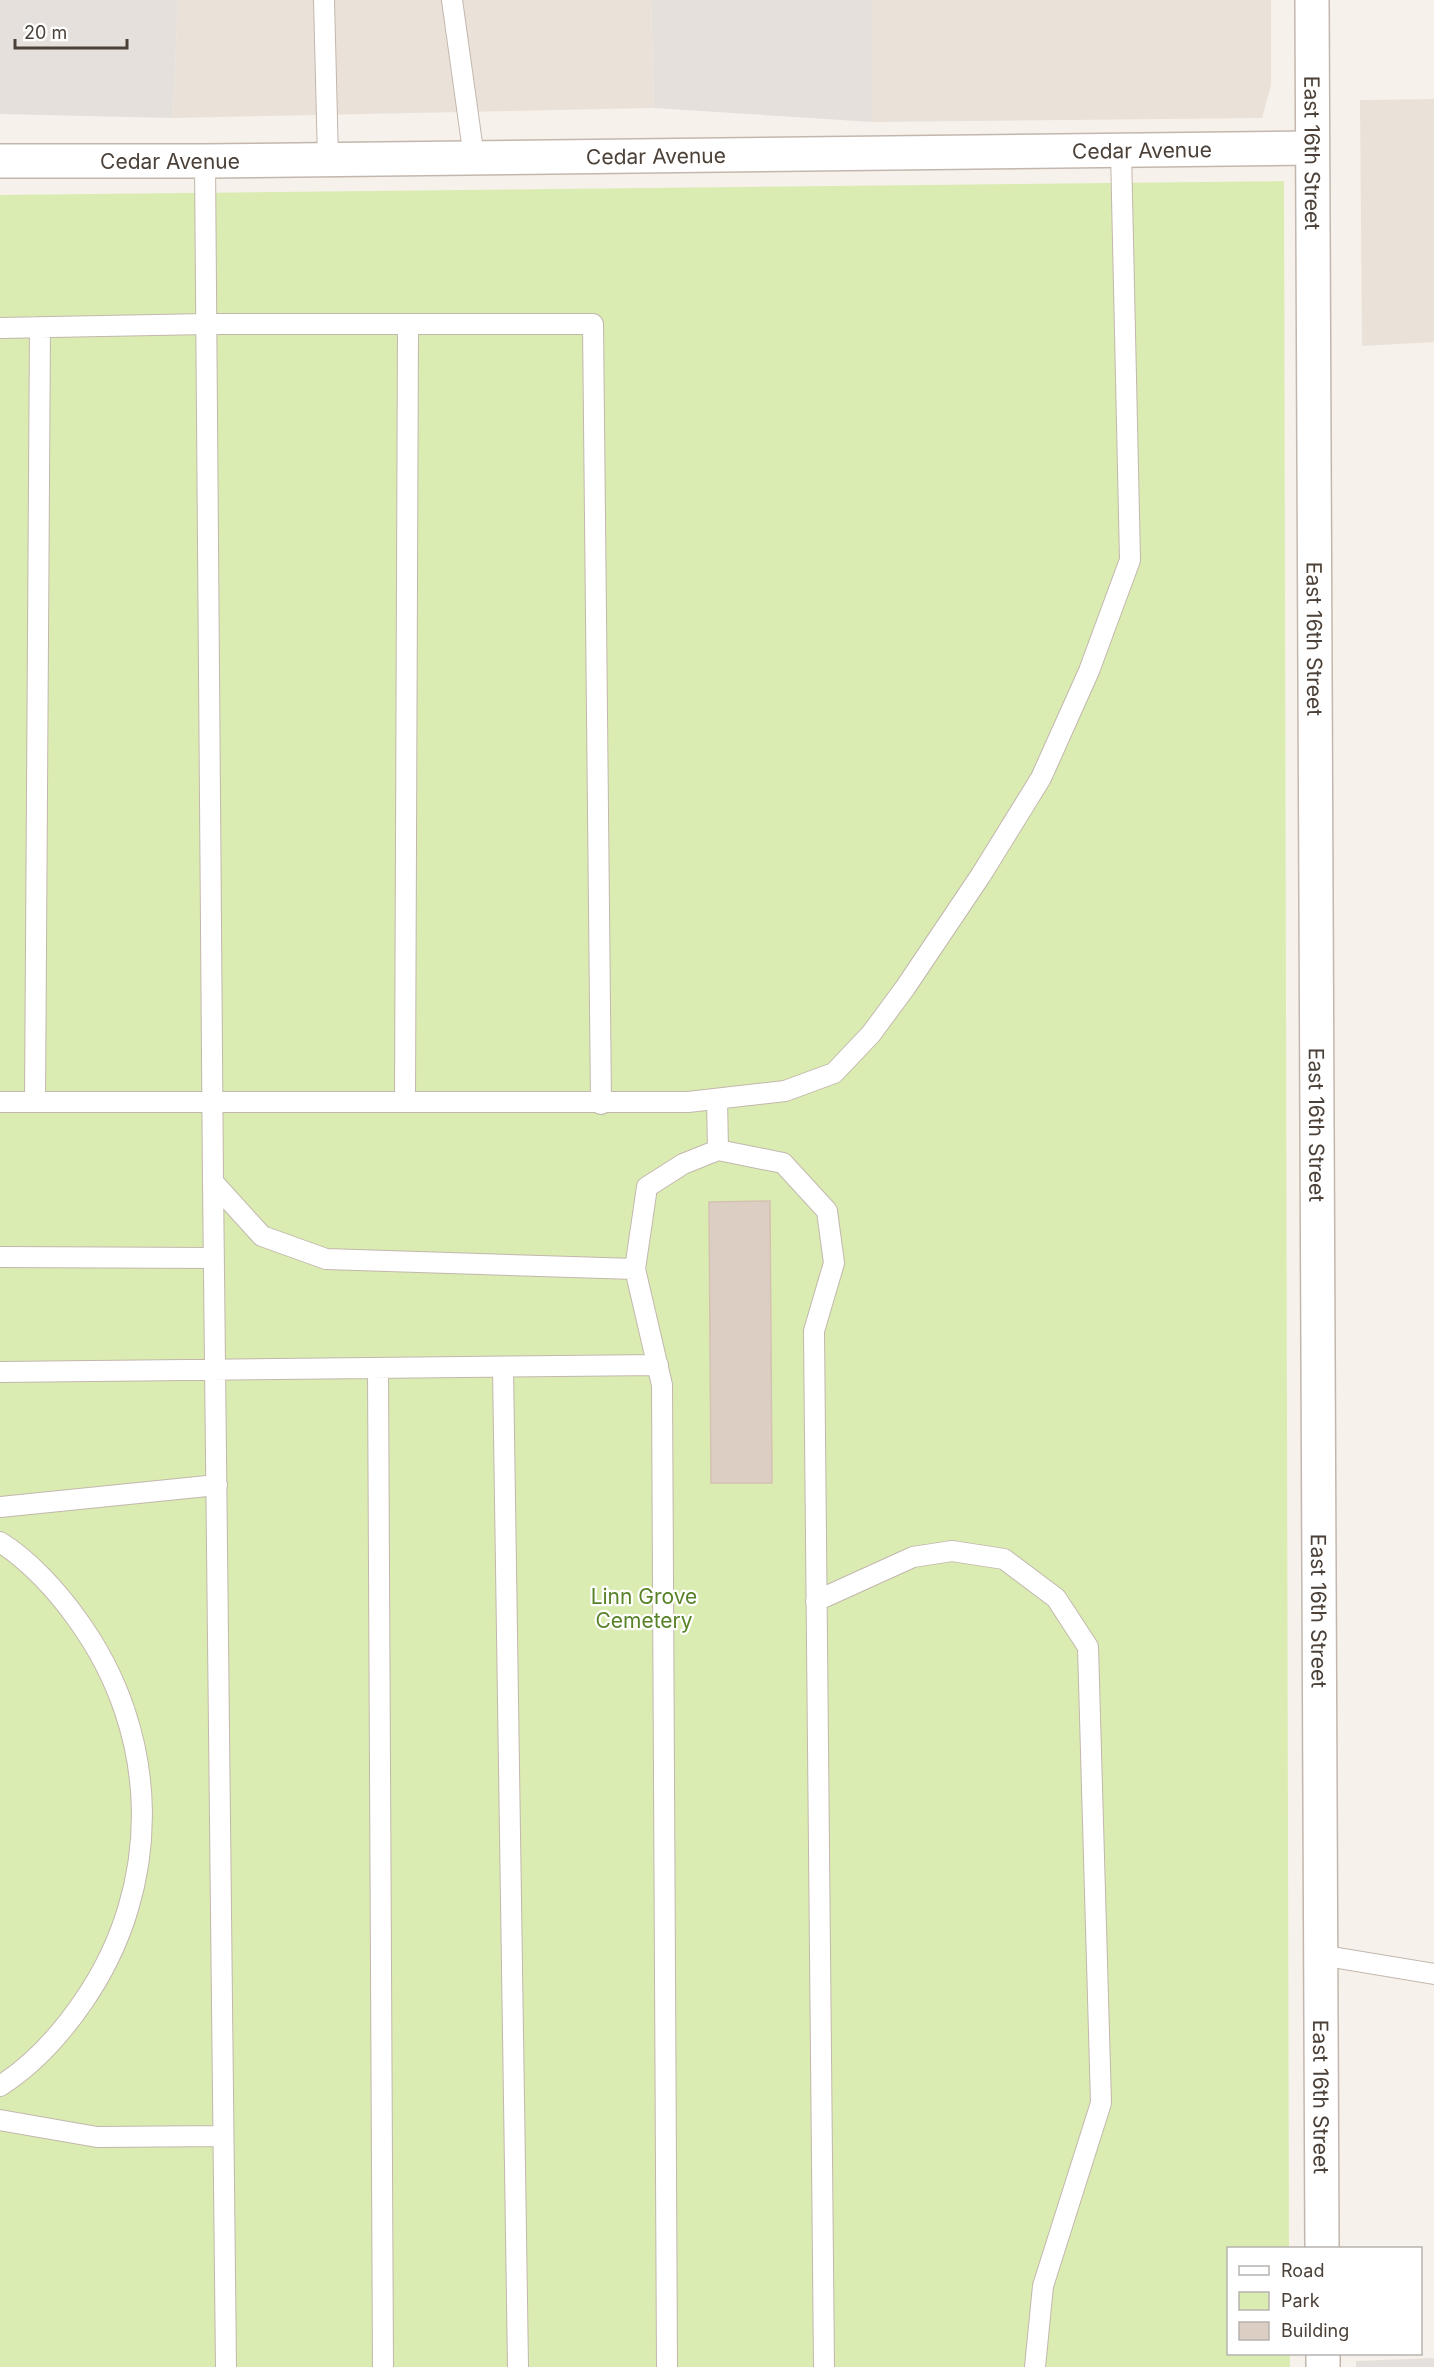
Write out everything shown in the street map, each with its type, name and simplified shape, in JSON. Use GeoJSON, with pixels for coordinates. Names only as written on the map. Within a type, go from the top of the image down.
{"type":"FeatureCollection","features":[{"type":"Feature","properties":{"kind":"street","name":"East 16th Street"},"geometry":{"type":"LineString","coordinates":[[1312,0],[1322,2247]]}},
{"type":"Feature","properties":{"kind":"street","name":"Cedar Avenue"},"geometry":{"type":"LineString","coordinates":[[0,161],[328,160],[1312,148]]}},
{"type":"Feature","properties":{"kind":"lane"},"geometry":{"type":"LineString","coordinates":[[324,0],[328,160]]}},
{"type":"Feature","properties":{"kind":"lane"},"geometry":{"type":"LineString","coordinates":[[452,0],[474,158]]}},
{"type":"Feature","properties":{"kind":"lane"},"geometry":{"type":"LineString","coordinates":[[0,1102],[601,1104],[688,1102],[785,1091],[834,1073],[871,1034],[981,875],[1041,778],[1089,671],[1130,560],[1121,151]]}},
{"type":"Feature","properties":{"kind":"lane"},"geometry":{"type":"LineString","coordinates":[[205,161],[213,1257],[226,2367]]}},
{"type":"Feature","properties":{"kind":"lane"},"geometry":{"type":"LineString","coordinates":[[0,328],[207,324],[593,324],[601,1104]]}},
{"type":"Feature","properties":{"kind":"lane"},"geometry":{"type":"LineString","coordinates":[[405,1102],[408,324]]}},
{"type":"Feature","properties":{"kind":"lane"},"geometry":{"type":"LineString","coordinates":[[35,1102],[40,327]]}},
{"type":"Feature","properties":{"kind":"lane"},"geometry":{"type":"LineString","coordinates":[[717,1099],[718,1150]]}},
{"type":"Feature","properties":{"kind":"lane"},"geometry":{"type":"LineString","coordinates":[[667,2367],[663,1397],[636,1269],[647,1187],[683,1164],[718,1150],[783,1163],[827,1211],[834,1263],[814,1331],[824,2367]]}},
{"type":"Feature","properties":{"kind":"lane"},"geometry":{"type":"LineString","coordinates":[[213,1182],[262,1236],[326,1259],[636,1269]]}},
{"type":"Feature","properties":{"kind":"lane"},"geometry":{"type":"LineString","coordinates":[[0,1257],[213,1257]]}},
{"type":"Feature","properties":{"kind":"lane"},"geometry":{"type":"LineString","coordinates":[[0,1372],[658,1365]]}},
{"type":"Feature","properties":{"kind":"lane"},"geometry":{"type":"LineString","coordinates":[[502,1367],[518,2367]]}},
{"type":"Feature","properties":{"kind":"lane"},"geometry":{"type":"LineString","coordinates":[[378,1369],[383,2367]]}},
{"type":"Feature","properties":{"kind":"lane"},"geometry":{"type":"LineString","coordinates":[[0,1507],[217,1485]]}},
{"type":"Feature","properties":{"kind":"lane"},"geometry":{"type":"LineString","coordinates":[[0,1542],[58,1592],[98,1647],[126,1709],[141,1776],[142,1844],[129,1911],[102,1974],[63,2030],[14,2077],[0,2086]]}},
{"type":"Feature","properties":{"kind":"lane"},"geometry":{"type":"LineString","coordinates":[[816,1601],[913,1557],[952,1551],[1004,1558],[1056,1598],[1088,1647],[1101,2103],[1042,2286],[1035,2367]]}},
{"type":"Feature","properties":{"kind":"lane"},"geometry":{"type":"LineString","coordinates":[[1320,1954],[1434,1974]]}},
{"type":"Feature","properties":{"kind":"lane"},"geometry":{"type":"LineString","coordinates":[[0,2120],[97,2137],[224,2136]]}},
{"type":"Feature","properties":{"kind":"shaded area"},"geometry":{"type":"Polygon","coordinates":[[[0,0],[178,0],[173,118],[0,114],[0,0]]]}},
{"type":"Feature","properties":{"kind":"shaded area"},"geometry":{"type":"Polygon","coordinates":[[[178,0],[651,0],[654,108],[173,118],[178,0]]]}},
{"type":"Feature","properties":{"kind":"shaded area"},"geometry":{"type":"Polygon","coordinates":[[[651,0],[872,0],[872,122],[654,108],[651,0]]]}},
{"type":"Feature","properties":{"kind":"shaded area"},"geometry":{"type":"Polygon","coordinates":[[[872,0],[1271,0],[1271,85],[1262,118],[872,122],[872,0]]]}},
{"type":"Feature","properties":{"kind":"shaded area"},"geometry":{"type":"Polygon","coordinates":[[[1434,99],[1434,342],[1362,346],[1360,100],[1434,99]]]}},
{"type":"Feature","properties":{"kind":"shaded area"},"geometry":{"type":"Polygon","coordinates":[[[1434,2358],[1434,2367],[1356,2367],[1356,2361],[1434,2358]]]}},
{"type":"Feature","properties":{"kind":"green space","name":"Linn Grove Cemetery"},"geometry":{"type":"Polygon","coordinates":[[[1284,181],[1289,2247],[1227,2247],[1227,2355],[1290,2355],[1290,2367],[0,2367],[0,195],[1284,181]]]}},
{"type":"Feature","properties":{"kind":"building"},"geometry":{"type":"Polygon","coordinates":[[[770,1201],[772,1483],[711,1483],[709,1202],[770,1201]]]}}]}
